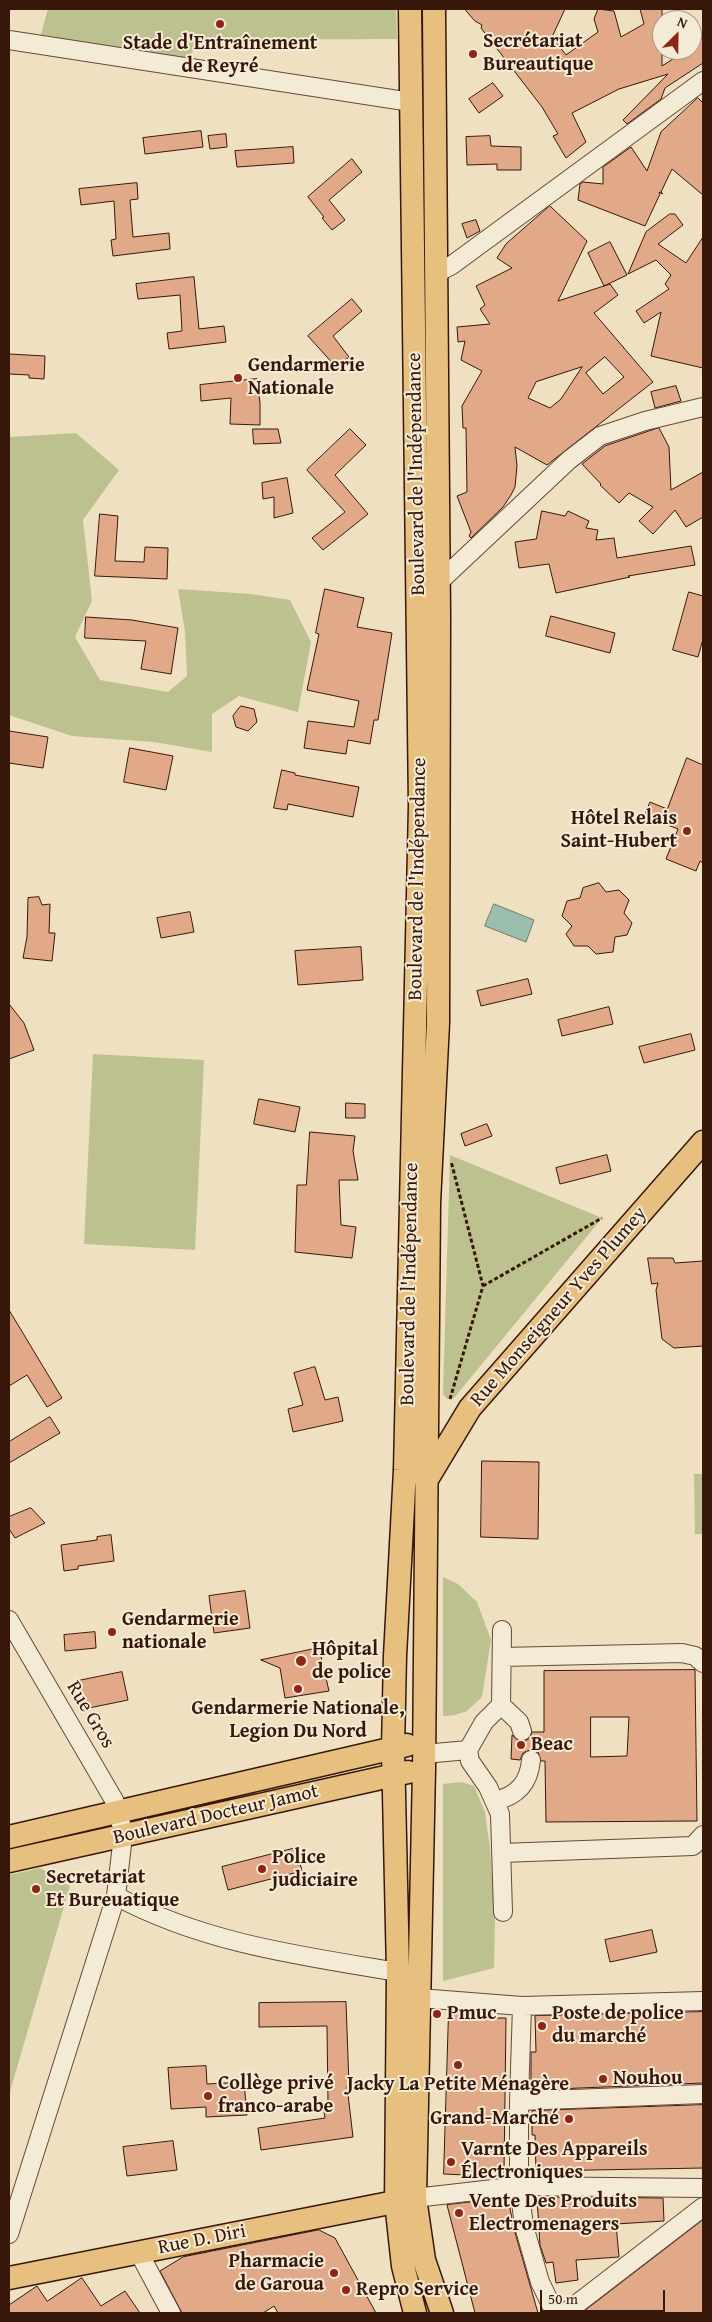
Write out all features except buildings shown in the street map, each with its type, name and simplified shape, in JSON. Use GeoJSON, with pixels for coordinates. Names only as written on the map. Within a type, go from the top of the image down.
{"type":"FeatureCollection","features":[{"type":"Feature","properties":{"kind":"main road","name":"Boulevard de l'Indépendance"},"geometry":{"type":"LineString","coordinates":[[405,2200],[396,1996],[398,1972],[393,1749],[400,1544],[406,1470],[420,806],[410,9]]}},
{"type":"Feature","properties":{"kind":"main road","name":"Boulevard de l'Indépendance"},"geometry":{"type":"LineString","coordinates":[[405,2200],[420,1998],[429,1203],[438,1023],[437,273],[434,9]]}},
{"type":"Feature","properties":{"kind":"main road","name":"Rue Monseigneur Yves Plumey"},"geometry":{"type":"LineString","coordinates":[[426,1481],[470,1408],[703,1142]]}},
{"type":"Feature","properties":{"kind":"main road"},"geometry":{"type":"LineString","coordinates":[[400,1544],[426,1481]]}},
{"type":"Feature","properties":{"kind":"main road","name":"Boulevard Docteur Jamot"},"geometry":{"type":"LineString","coordinates":[[9,1837],[393,1749],[423,1755]]}},
{"type":"Feature","properties":{"kind":"main road","name":"Boulevard Docteur Jamot"},"geometry":{"type":"LineString","coordinates":[[9,1861],[394,1775],[423,1755]]}},
{"type":"Feature","properties":{"kind":"main road"},"geometry":{"type":"LineString","coordinates":[[405,2200],[403,2266],[415,2313]]}},
{"type":"Feature","properties":{"kind":"main road"},"geometry":{"type":"LineString","coordinates":[[405,2200],[442,2313]]}},
{"type":"Feature","properties":{"kind":"main road","name":"Rue D. Diri"},"geometry":{"type":"LineString","coordinates":[[9,2278],[405,2200]]}},
{"type":"Feature","properties":{"kind":"street"},"geometry":{"type":"LineString","coordinates":[[9,40],[411,102]]}},
{"type":"Feature","properties":{"kind":"street"},"geometry":{"type":"LineString","coordinates":[[437,273],[452,265],[703,81]]}},
{"type":"Feature","properties":{"kind":"street"},"geometry":{"type":"LineString","coordinates":[[438,583],[569,460],[600,436],[645,421],[703,407]]}},
{"type":"Feature","properties":{"kind":"street","name":"Rue Gros"},"geometry":{"type":"LineString","coordinates":[[9,1620],[108,1788],[119,1812],[123,1836],[116,1896],[9,2234]]}},
{"type":"Feature","properties":{"kind":"street"},"geometry":{"type":"LineString","coordinates":[[502,1630],[501,1705],[484,1722],[468,1750],[470,1761],[495,1801],[500,1814],[503,1912]]}},
{"type":"Feature","properties":{"kind":"street"},"geometry":{"type":"LineString","coordinates":[[502,1657],[682,1653],[695,1656],[703,1663]]}},
{"type":"Feature","properties":{"kind":"street"},"geometry":{"type":"LineString","coordinates":[[501,1705],[519,1722],[522,1731]]}},
{"type":"Feature","properties":{"kind":"street"},"geometry":{"type":"LineString","coordinates":[[423,1755],[468,1750]]}},
{"type":"Feature","properties":{"kind":"street"},"geometry":{"type":"LineString","coordinates":[[495,1801],[509,1798],[524,1786],[530,1770],[531,1760]]}},
{"type":"Feature","properties":{"kind":"street"},"geometry":{"type":"LineString","coordinates":[[501,1853],[693,1846],[703,1835]]}},
{"type":"Feature","properties":{"kind":"street"},"geometry":{"type":"LineString","coordinates":[[116,1896],[136,1907],[196,1931],[250,1946],[398,1972]]}},
{"type":"Feature","properties":{"kind":"street"},"geometry":{"type":"LineString","coordinates":[[396,1996],[522,2006],[703,2000]]}},
{"type":"Feature","properties":{"kind":"street"},"geometry":{"type":"LineString","coordinates":[[522,2006],[519,2186],[524,2226],[540,2282],[555,2313]]}},
{"type":"Feature","properties":{"kind":"street"},"geometry":{"type":"LineString","coordinates":[[519,2101],[703,2094]]}},
{"type":"Feature","properties":{"kind":"street"},"geometry":{"type":"LineString","coordinates":[[405,2200],[519,2186],[703,2188]]}},
{"type":"Feature","properties":{"kind":"street"},"geometry":{"type":"LineString","coordinates":[[565,2313],[703,2207]]}},
{"type":"Feature","properties":{"kind":"street"},"geometry":{"type":"LineString","coordinates":[[139,2253],[170,2313]]}},
{"type":"Feature","properties":{"kind":"path"},"geometry":{"type":"LineString","coordinates":[[450,1156],[483,1286],[450,1399]]}},
{"type":"Feature","properties":{"kind":"path"},"geometry":{"type":"LineString","coordinates":[[483,1286],[602,1218]]}},
{"type":"Feature","properties":{"kind":"shaded area","name":"Stade d'Entraînement de Reyré"},"geometry":{"type":"Polygon","coordinates":[[[48,9],[396,9],[397,39],[200,40],[183,66],[39,41],[48,9]]]}},
{"type":"Feature","properties":{"kind":"shaded area"},"geometry":{"type":"Polygon","coordinates":[[[76,433],[119,470],[83,520],[92,601],[75,637],[100,680],[168,692],[187,676],[185,631],[178,589],[251,594],[290,600],[311,642],[298,712],[239,696],[212,714],[212,752],[154,742],[72,736],[9,715],[9,437],[76,433]]]}},
{"type":"Feature","properties":{"kind":"shaded area"},"geometry":{"type":"Polygon","coordinates":[[[494,904],[534,920],[526,942],[485,926],[494,904]]]}},
{"type":"Feature","properties":{"kind":"shaded area"},"geometry":{"type":"Polygon","coordinates":[[[93,1054],[204,1060],[195,1250],[84,1244],[93,1054]]]}},
{"type":"Feature","properties":{"kind":"shaded area"},"geometry":{"type":"Polygon","coordinates":[[[450,1155],[602,1218],[454,1398],[447,1399],[443,1394],[450,1155]]]}},
{"type":"Feature","properties":{"kind":"shaded area"},"geometry":{"type":"Polygon","coordinates":[[[694,1474],[703,1474],[703,1534],[695,1534],[694,1474]]]}},
{"type":"Feature","properties":{"kind":"shaded area"},"geometry":{"type":"Polygon","coordinates":[[[443,1577],[458,1584],[477,1602],[491,1640],[482,1697],[467,1711],[443,1716],[443,1577]]]}},
{"type":"Feature","properties":{"kind":"shaded area"},"geometry":{"type":"Polygon","coordinates":[[[462,1782],[474,1786],[485,1812],[490,1849],[495,1918],[494,1968],[443,1981],[443,1784],[462,1782]]]}},
{"type":"Feature","properties":{"kind":"shaded area"},"geometry":{"type":"Polygon","coordinates":[[[40,1868],[70,1886],[9,2095],[9,1875],[40,1868]]]}},
{"type":"Feature","properties":{"kind":"place","name":"Stade d'Entraînement de Reyré"},"geometry":{"type":"Point","coordinates":[220,24]}},
{"type":"Feature","properties":{"kind":"place","name":"Secrétariat Bureautique"},"geometry":{"type":"Point","coordinates":[473,54]}},
{"type":"Feature","properties":{"kind":"place","name":"Gendarmerie Nationale"},"geometry":{"type":"Point","coordinates":[238,378]}},
{"type":"Feature","properties":{"kind":"place","name":"Hôtel Relais Saint-Hubert"},"geometry":{"type":"Point","coordinates":[687,831]}},
{"type":"Feature","properties":{"kind":"place","name":"Gendarmerie nationale"},"geometry":{"type":"Point","coordinates":[112,1632]}},
{"type":"Feature","properties":{"kind":"place","name":"Hôpital de police"},"geometry":{"type":"Point","coordinates":[301,1661]}},
{"type":"Feature","properties":{"kind":"place","name":"Gendarmerie Nationale, Legion Du Nord"},"geometry":{"type":"Point","coordinates":[298,1689]}},
{"type":"Feature","properties":{"kind":"place","name":"Beac"},"geometry":{"type":"Point","coordinates":[521,1745]}},
{"type":"Feature","properties":{"kind":"place","name":"Police judiciaire"},"geometry":{"type":"Point","coordinates":[262,1869]}},
{"type":"Feature","properties":{"kind":"place","name":"Secretariat Et Bureuatique"},"geometry":{"type":"Point","coordinates":[36,1889]}},
{"type":"Feature","properties":{"kind":"place","name":"Pmuc"},"geometry":{"type":"Point","coordinates":[437,2014]}},
{"type":"Feature","properties":{"kind":"place","name":"Poste de police du marché"},"geometry":{"type":"Point","coordinates":[542,2026]}},
{"type":"Feature","properties":{"kind":"place","name":"Jacky La Petite Ménagère"},"geometry":{"type":"Point","coordinates":[458,2065]}},
{"type":"Feature","properties":{"kind":"place","name":"Nouhou"},"geometry":{"type":"Point","coordinates":[603,2079]}},
{"type":"Feature","properties":{"kind":"place","name":"Collège privé franco-arabe"},"geometry":{"type":"Point","coordinates":[208,2096]}},
{"type":"Feature","properties":{"kind":"place","name":"Grand-Marché"},"geometry":{"type":"Point","coordinates":[569,2119]}},
{"type":"Feature","properties":{"kind":"place","name":"Varnte Des Appareils Électroniques"},"geometry":{"type":"Point","coordinates":[451,2162]}},
{"type":"Feature","properties":{"kind":"place","name":"Vente Des Produits Electromenagers"},"geometry":{"type":"Point","coordinates":[459,2213]}},
{"type":"Feature","properties":{"kind":"place","name":"Pharmacie de Garoua"},"geometry":{"type":"Point","coordinates":[334,2273]}},
{"type":"Feature","properties":{"kind":"place","name":"Repro Service"},"geometry":{"type":"Point","coordinates":[346,2290]}}]}
